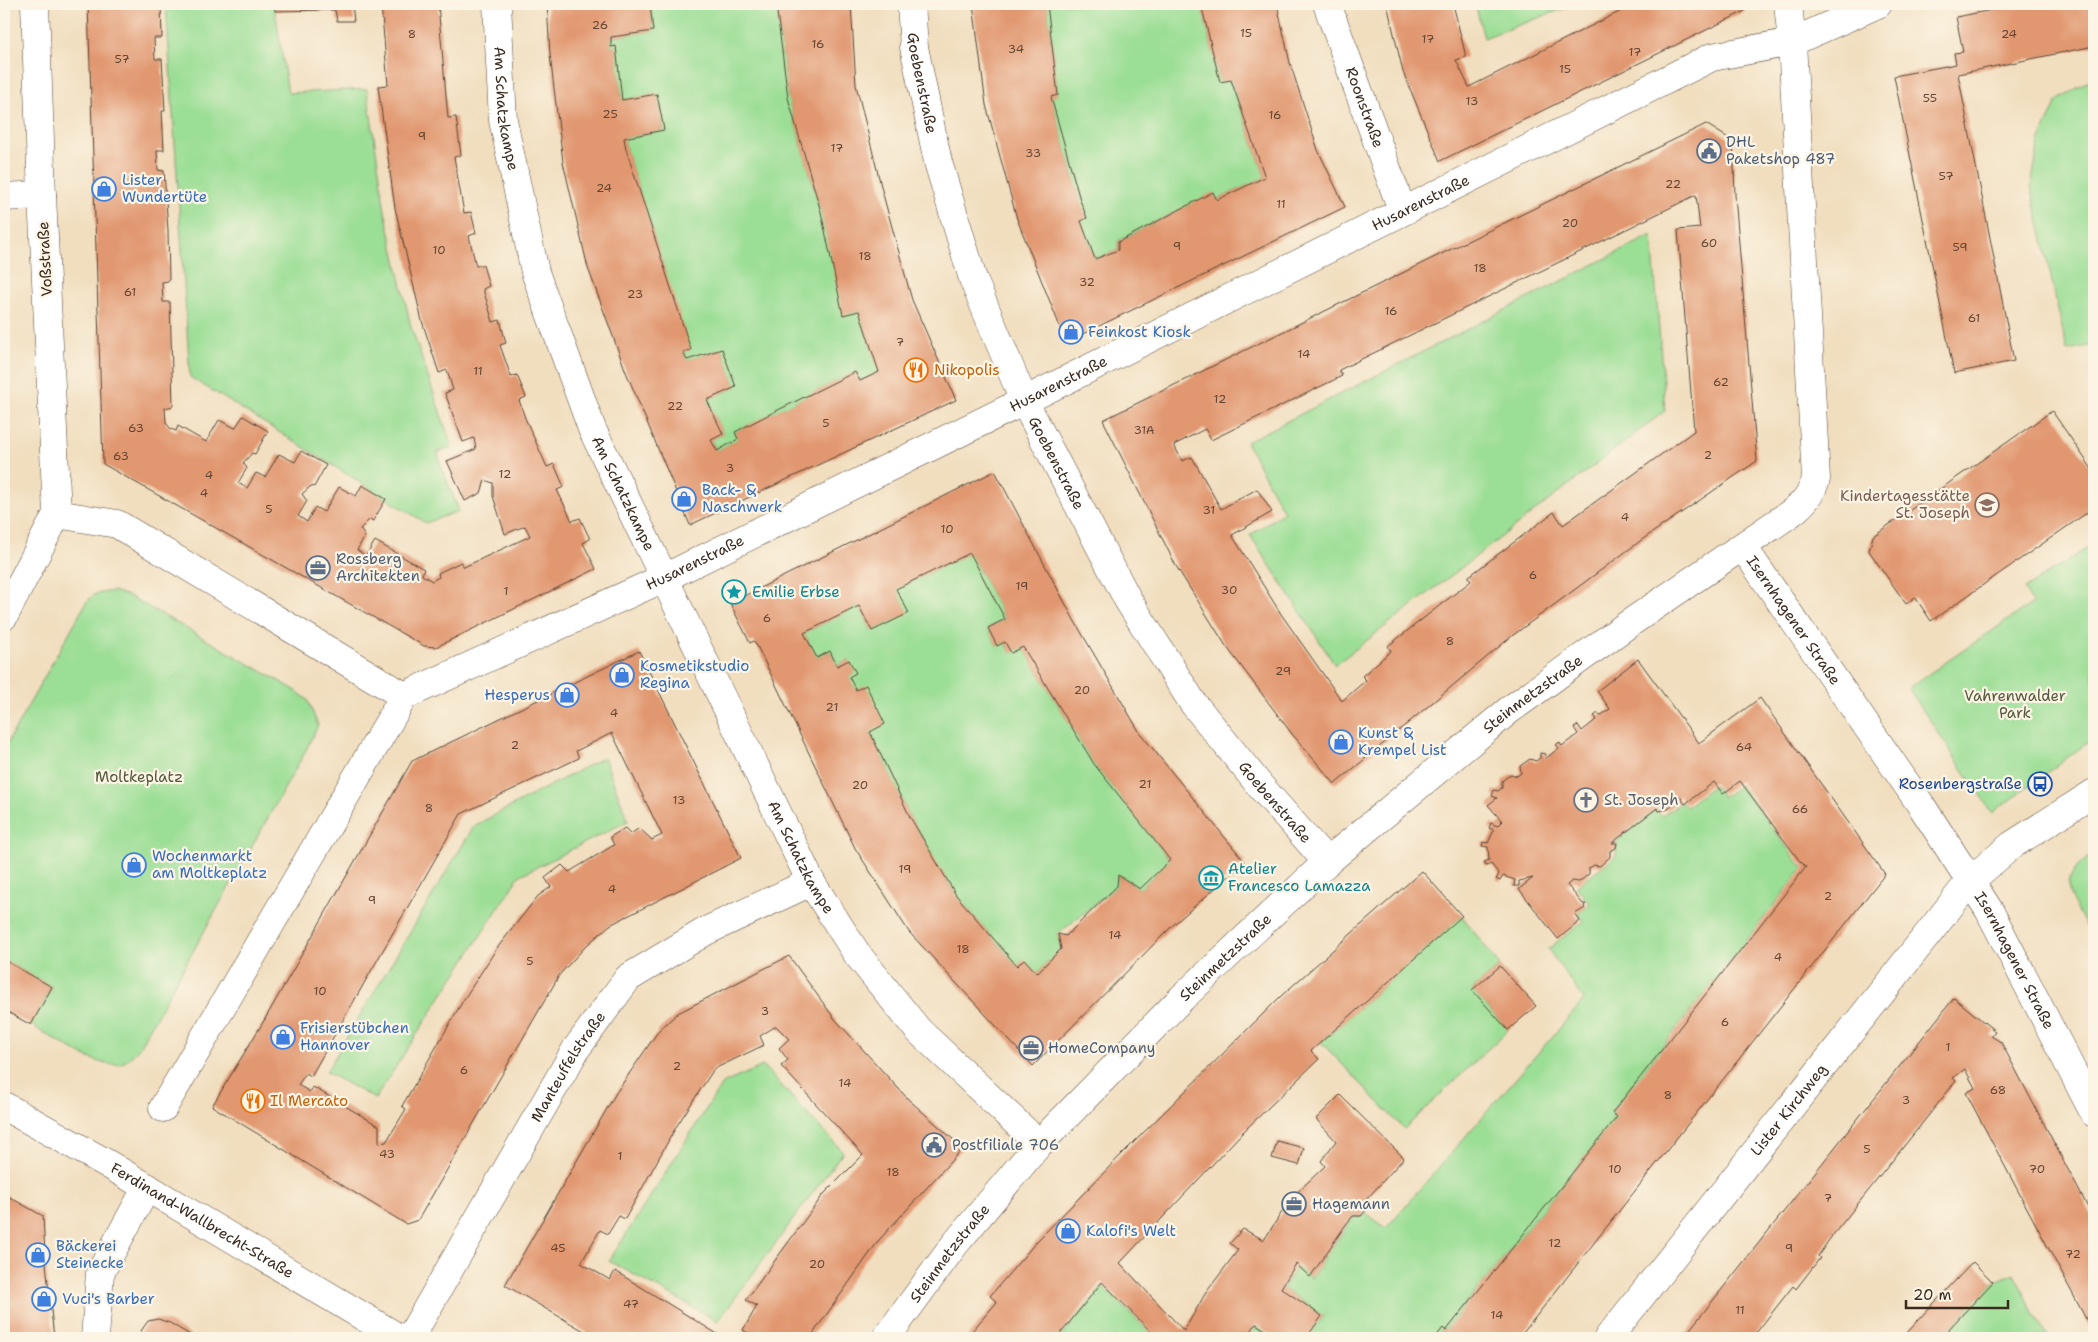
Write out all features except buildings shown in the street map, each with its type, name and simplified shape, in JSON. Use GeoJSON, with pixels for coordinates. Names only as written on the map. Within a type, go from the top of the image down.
{"type":"FeatureCollection","features":[{"type":"Feature","properties":{"kind":"street","name":"Voßstraße"},"geometry":{"type":"LineString","coordinates":[[35,4],[42,195],[58,514]]}},
{"type":"Feature","properties":{"kind":"street","name":"Am Schatzkampe"},"geometry":{"type":"LineString","coordinates":[[497,4],[504,120],[535,272],[592,429],[811,882],[857,954],[918,1030],[1038,1144]]}},
{"type":"Feature","properties":{"kind":"street","name":"Goebenstraße"},"geometry":{"type":"LineString","coordinates":[[911,4],[914,47],[938,162],[973,279],[1024,401],[1128,600],[1194,703],[1261,787],[1327,862]]}},
{"type":"Feature","properties":{"kind":"street","name":"Roonstraße"},"geometry":{"type":"LineString","coordinates":[[1327,4],[1402,210]]}},
{"type":"Feature","properties":{"kind":"street","name":"Isernhagener Straße"},"geometry":{"type":"LineString","coordinates":[[1788,4],[1792,42],[1816,479],[1812,493],[1803,504],[1743,547],[1920,805],[1988,910],[2094,1113]]}},
{"type":"Feature","properties":{"kind":"street","name":"Husarenstraße"},"geometry":{"type":"LineString","coordinates":[[404,696],[664,578],[1024,401],[1402,210],[1712,57],[1792,42],[1878,4]]}},
{"type":"Feature","properties":{"kind":"street"},"geometry":{"type":"LineString","coordinates":[[4,197],[42,195]]}},
{"type":"Feature","properties":{"kind":"street"},"geometry":{"type":"LineString","coordinates":[[4,616],[58,514],[117,524],[404,696],[162,1108]]}},
{"type":"Feature","properties":{"kind":"street","name":"Steinmetzstraße"},"geometry":{"type":"LineString","coordinates":[[886,1338],[955,1244],[1038,1144],[1182,998],[1327,862],[1508,711],[1633,621],[1743,547]]}},
{"type":"Feature","properties":{"kind":"street","name":"Lister Kirchweg"},"geometry":{"type":"LineString","coordinates":[[1608,1338],[1970,881],[2012,845],[2094,793]]}},
{"type":"Feature","properties":{"kind":"street","name":"Manteuffelstraße"},"geometry":{"type":"LineString","coordinates":[[410,1338],[576,1049],[628,978],[706,931],[811,882]]}},
{"type":"Feature","properties":{"kind":"street","name":"Ferdinand-Wallbrecht-Straße"},"geometry":{"type":"LineString","coordinates":[[4,1106],[147,1188],[399,1338]]}},
{"type":"Feature","properties":{"kind":"street"},"geometry":{"type":"LineString","coordinates":[[96,1338],[100,1274],[147,1188]]}},
{"type":"Feature","properties":{"kind":"green space"},"geometry":{"type":"Polygon","coordinates":[[[166,4],[274,4],[288,93],[367,89],[385,211],[411,327],[452,447],[438,452],[440,464],[459,511],[426,523],[190,377],[166,4]]]}},
{"type":"Feature","properties":{"kind":"green space"},"geometry":{"type":"Polygon","coordinates":[[[650,4],[776,4],[788,98],[821,212],[844,314],[859,311],[879,372],[860,381],[855,372],[735,432],[738,439],[717,451],[711,440],[723,434],[707,400],[736,387],[722,349],[687,360],[683,352],[690,350],[624,138],[664,130],[657,94],[622,100],[616,46],[611,47],[611,37],[653,31],[650,4]]]}},
{"type":"Feature","properties":{"kind":"green space"},"geometry":{"type":"Polygon","coordinates":[[[1047,4],[1201,4],[1220,81],[1231,80],[1265,177],[1217,200],[1213,193],[1118,241],[1118,250],[1095,259],[1081,221],[1080,200],[1051,97],[1058,95],[1047,4]]]}},
{"type":"Feature","properties":{"kind":"green space"},"geometry":{"type":"Polygon","coordinates":[[[1475,4],[1576,4],[1484,38],[1475,4]]]}},
{"type":"Feature","properties":{"kind":"green space"},"geometry":{"type":"Polygon","coordinates":[[[2094,77],[2094,345],[2067,350],[2031,186],[2039,142],[2057,101],[2094,77]]]}},
{"type":"Feature","properties":{"kind":"green space"},"geometry":{"type":"Polygon","coordinates":[[[1652,235],[1665,411],[1335,665],[1250,535],[1284,512],[1246,442],[1652,235]]]}},
{"type":"Feature","properties":{"kind":"green space","name":"Vahrenwalder Park"},"geometry":{"type":"Polygon","coordinates":[[[2094,544],[2094,738],[1992,813],[1908,688],[2033,603],[2024,589],[2094,544]]]}},
{"type":"Feature","properties":{"kind":"green space"},"geometry":{"type":"Polygon","coordinates":[[[970,553],[1005,619],[988,628],[997,646],[1005,642],[1011,653],[1023,647],[1094,764],[1170,860],[1140,889],[1118,875],[1117,886],[1058,934],[1061,949],[1037,973],[1017,966],[956,895],[910,817],[870,732],[849,677],[855,673],[849,660],[837,666],[830,651],[817,658],[804,633],[859,606],[872,631],[908,613],[896,589],[970,553]]]}},
{"type":"Feature","properties":{"kind":"green space","name":"Moltkeplatz"},"geometry":{"type":"Polygon","coordinates":[[[113,591],[131,597],[295,690],[307,699],[318,725],[305,752],[138,1049],[130,1058],[120,1064],[100,1062],[87,1057],[31,1025],[52,987],[4,960],[4,749],[87,601],[95,594],[113,591]]]}},
{"type":"Feature","properties":{"kind":"green space"},"geometry":{"type":"Polygon","coordinates":[[[604,757],[628,821],[519,876],[375,1099],[326,1072],[474,826],[604,757]]]}},
{"type":"Feature","properties":{"kind":"green space"},"geometry":{"type":"Polygon","coordinates":[[[1714,785],[1723,797],[1740,785],[1798,862],[1804,867],[1611,1112],[1617,1117],[1445,1330],[1442,1328],[1434,1338],[1308,1338],[1323,1316],[1283,1288],[1296,1267],[1311,1278],[1353,1217],[1362,1217],[1366,1213],[1386,1228],[1584,1000],[1548,949],[1584,921],[1578,914],[1590,904],[1576,886],[1616,856],[1617,841],[1656,810],[1662,816],[1681,802],[1686,807],[1714,785]]]}},
{"type":"Feature","properties":{"kind":"green space"},"geometry":{"type":"Polygon","coordinates":[[[2094,853],[2094,939],[2073,903],[2069,884],[2072,875],[2080,865],[2094,853]]]}},
{"type":"Feature","properties":{"kind":"green space"},"geometry":{"type":"Polygon","coordinates":[[[1462,916],[1500,966],[1472,990],[1508,1030],[1404,1129],[1321,1042],[1462,916]]]}},
{"type":"Feature","properties":{"kind":"green space"},"geometry":{"type":"Polygon","coordinates":[[[763,1066],[843,1152],[718,1321],[609,1261],[722,1084],[763,1066]]]}},
{"type":"Feature","properties":{"kind":"green space"},"geometry":{"type":"Polygon","coordinates":[[[2014,1273],[2047,1338],[1941,1338],[1994,1282],[2014,1273]]]}},
{"type":"Feature","properties":{"kind":"green space"},"geometry":{"type":"Polygon","coordinates":[[[1103,1286],[1155,1338],[1059,1338],[1103,1286]]]}},
{"type":"Feature","properties":{"kind":"green space"},"geometry":{"type":"Polygon","coordinates":[[[1256,1326],[1274,1338],[1248,1338],[1256,1326]]]}},
{"type":"Feature","properties":{"kind":"place","name":"DHL Paketshop 487"},"geometry":{"type":"Point","coordinates":[1709,151]}},
{"type":"Feature","properties":{"kind":"place","name":"Lister Wundertüte"},"geometry":{"type":"Point","coordinates":[104,189]}},
{"type":"Feature","properties":{"kind":"place","name":"Feinkost Kiosk"},"geometry":{"type":"Point","coordinates":[1071,332]}},
{"type":"Feature","properties":{"kind":"place","name":"Nikopolis"},"geometry":{"type":"Point","coordinates":[916,370]}},
{"type":"Feature","properties":{"kind":"place","name":"Back- & Naschwerk"},"geometry":{"type":"Point","coordinates":[684,499]}},
{"type":"Feature","properties":{"kind":"place","name":"Kindertagesstätte St. Joseph"},"geometry":{"type":"Point","coordinates":[1987,505]}},
{"type":"Feature","properties":{"kind":"place","name":"Rossberg Architekten"},"geometry":{"type":"Point","coordinates":[318,568]}},
{"type":"Feature","properties":{"kind":"place","name":"Emilie Erbse"},"geometry":{"type":"Point","coordinates":[734,592]}},
{"type":"Feature","properties":{"kind":"place","name":"Kosmetikstudio Regina"},"geometry":{"type":"Point","coordinates":[622,675]}},
{"type":"Feature","properties":{"kind":"place","name":"Hesperus"},"geometry":{"type":"Point","coordinates":[567,695]}},
{"type":"Feature","properties":{"kind":"place","name":"Kunst & Krempel List"},"geometry":{"type":"Point","coordinates":[1341,742]}},
{"type":"Feature","properties":{"kind":"place","name":"Rosenbergstraße"},"geometry":{"type":"Point","coordinates":[2040,784]}},
{"type":"Feature","properties":{"kind":"place","name":"St. Joseph"},"geometry":{"type":"Point","coordinates":[1586,800]}},
{"type":"Feature","properties":{"kind":"place","name":"Wochenmarkt am Moltkeplatz"},"geometry":{"type":"Point","coordinates":[134,865]}},
{"type":"Feature","properties":{"kind":"place","name":"Atelier Francesco Lamazza"},"geometry":{"type":"Point","coordinates":[1211,878]}},
{"type":"Feature","properties":{"kind":"place","name":"Frisierstübchen Hannover"},"geometry":{"type":"Point","coordinates":[283,1037]}},
{"type":"Feature","properties":{"kind":"place","name":"HomeCompany"},"geometry":{"type":"Point","coordinates":[1031,1048]}},
{"type":"Feature","properties":{"kind":"place","name":"Il Mercato"},"geometry":{"type":"Point","coordinates":[253,1101]}},
{"type":"Feature","properties":{"kind":"place","name":"Postfiliale 706"},"geometry":{"type":"Point","coordinates":[934,1145]}},
{"type":"Feature","properties":{"kind":"place","name":"Hagemann"},"geometry":{"type":"Point","coordinates":[1294,1204]}},
{"type":"Feature","properties":{"kind":"place","name":"Kalofi's Welt"},"geometry":{"type":"Point","coordinates":[1068,1231]}},
{"type":"Feature","properties":{"kind":"place","name":"Bäckerei Steinecke"},"geometry":{"type":"Point","coordinates":[38,1255]}},
{"type":"Feature","properties":{"kind":"place","name":"Vuci's Barber"},"geometry":{"type":"Point","coordinates":[44,1299]}}]}
